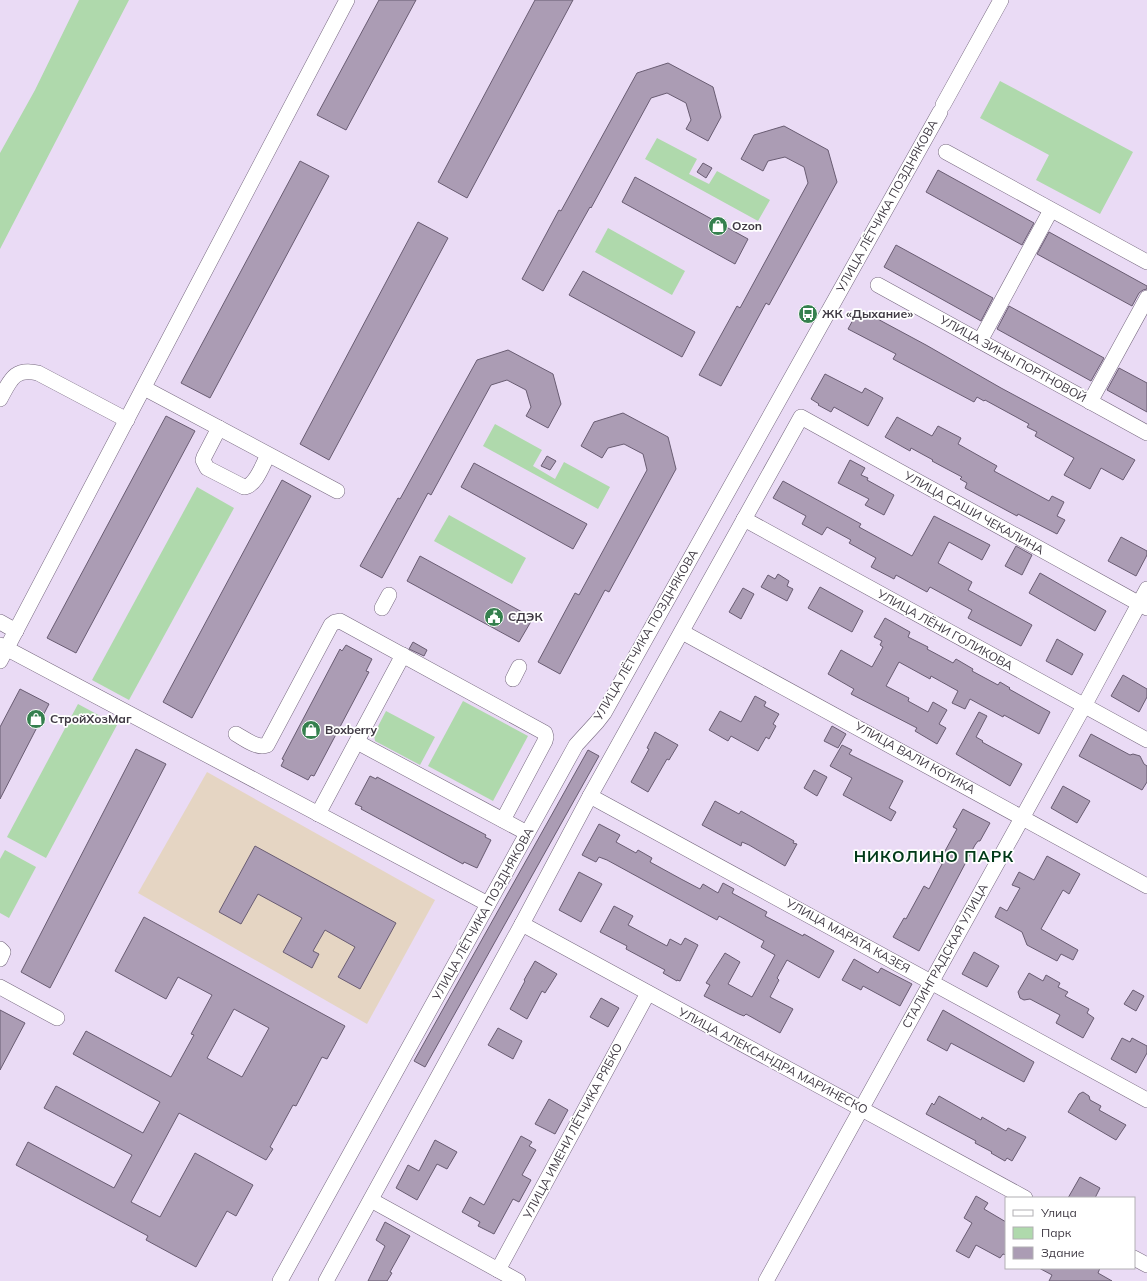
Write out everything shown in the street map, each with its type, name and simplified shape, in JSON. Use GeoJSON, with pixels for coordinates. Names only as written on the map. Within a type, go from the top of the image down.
{"type":"FeatureCollection","features":[{"type":"Feature","properties":{"kind":"street"},"geometry":{"type":"LineString","coordinates":[[347,0],[16,631],[2,651],[318,814],[488,904]]}},
{"type":"Feature","properties":{"kind":"street","name":"УЛИЦА ЛЁТЧИКА ПОЗДНЯКОВА"},"geometry":{"type":"LineString","coordinates":[[280,1281],[576,745],[604,713],[941,109],[1000,0]]}},
{"type":"Feature","properties":{"kind":"street"},"geometry":{"type":"LineString","coordinates":[[946,152],[1147,262]]}},
{"type":"Feature","properties":{"kind":"street"},"geometry":{"type":"LineString","coordinates":[[980,341],[1051,210]]}},
{"type":"Feature","properties":{"kind":"street","name":"УЛИЦА ЗИНЫ ПОРТНОВОЙ"},"geometry":{"type":"LineString","coordinates":[[878,285],[1147,433]]}},
{"type":"Feature","properties":{"kind":"street"},"geometry":{"type":"LineString","coordinates":[[1090,402],[1147,298]]}},
{"type":"Feature","properties":{"kind":"street"},"geometry":{"type":"LineString","coordinates":[[0,399],[10,380],[15,374],[30,371],[38,373],[127,420]]}},
{"type":"Feature","properties":{"kind":"street"},"geometry":{"type":"LineString","coordinates":[[144,388],[337,491]]}},
{"type":"Feature","properties":{"kind":"street","name":"УЛИЦА САШИ ЧЕКАЛИНА"},"geometry":{"type":"LineString","coordinates":[[744,519],[801,418],[1143,605]]}},
{"type":"Feature","properties":{"kind":"street"},"geometry":{"type":"LineString","coordinates":[[219,428],[203,460],[208,468],[244,487],[248,487],[254,482],[268,454]]}},
{"type":"Feature","properties":{"kind":"street"},"geometry":{"type":"LineString","coordinates":[[326,1281],[522,924],[590,796],[744,519]]}},
{"type":"Feature","properties":{"kind":"street","name":"УЛИЦА ЛЁНИ ГОЛИКОВА"},"geometry":{"type":"LineString","coordinates":[[744,519],[1147,740]]}},
{"type":"Feature","properties":{"kind":"street","name":"СТАЛИНГРАДСКАЯ УЛИЦА"},"geometry":{"type":"LineString","coordinates":[[769,1280],[861,1108],[1022,817],[1143,605],[1147,589]]}},
{"type":"Feature","properties":{"kind":"street"},"geometry":{"type":"LineString","coordinates":[[236,734],[256,745],[267,745],[331,625],[340,620],[545,733],[545,741],[503,820]]}},
{"type":"Feature","properties":{"kind":"street"},"geometry":{"type":"LineString","coordinates":[[0,622],[16,631]]}},
{"type":"Feature","properties":{"kind":"street","name":"УЛИЦА ВАЛИ КОТИКА"},"geometry":{"type":"LineString","coordinates":[[682,632],[1147,886]]}},
{"type":"Feature","properties":{"kind":"street"},"geometry":{"type":"LineString","coordinates":[[318,814],[403,654]]}},
{"type":"Feature","properties":{"kind":"street"},"geometry":{"type":"LineString","coordinates":[[357,742],[527,833]]}},
{"type":"Feature","properties":{"kind":"street","name":"УЛИЦА МАРАТА КАЗЕЯ"},"geometry":{"type":"LineString","coordinates":[[590,796],[1147,1100]]}},
{"type":"Feature","properties":{"kind":"street","name":"УЛИЦА АЛЕКСАНДРА МАРИНЕСКО"},"geometry":{"type":"LineString","coordinates":[[522,924],[1023,1197]]}},
{"type":"Feature","properties":{"kind":"street"},"geometry":{"type":"LineString","coordinates":[[0,949],[3,952],[0,959]]}},
{"type":"Feature","properties":{"kind":"street"},"geometry":{"type":"LineString","coordinates":[[0,987],[57,1018]]}},
{"type":"Feature","properties":{"kind":"street","name":"УЛИЦА ИМЕНИ ЛЁТЧИКА РЯБКО"},"geometry":{"type":"LineString","coordinates":[[498,1270],[648,993]]}},
{"type":"Feature","properties":{"kind":"street"},"geometry":{"type":"LineString","coordinates":[[371,1200],[518,1281]]}},
{"type":"Feature","properties":{"kind":"street"},"geometry":{"type":"LineString","coordinates":[[1135,1259],[1147,1265]]}},
{"type":"Feature","properties":{"kind":"shaded area"},"geometry":{"type":"Polygon","coordinates":[[[207,772],[435,900],[367,1024],[138,893],[207,772]]]}},
{"type":"Feature","properties":{"kind":"green space"},"geometry":{"type":"Polygon","coordinates":[[[79,0],[129,0],[0,249],[0,153],[35,90],[79,0]]]}},
{"type":"Feature","properties":{"kind":"green space"},"geometry":{"type":"Polygon","coordinates":[[[1000,81],[1133,152],[1100,214],[1036,180],[1049,155],[980,118],[1000,81]]]}},
{"type":"Feature","properties":{"kind":"green space"},"geometry":{"type":"Polygon","coordinates":[[[657,138],[697,159],[689,174],[709,184],[717,171],[770,200],[758,221],[645,159],[657,138]]]}},
{"type":"Feature","properties":{"kind":"green space"},"geometry":{"type":"Polygon","coordinates":[[[608,228],[685,271],[672,295],[595,252],[608,228]]]}},
{"type":"Feature","properties":{"kind":"green space"},"geometry":{"type":"Polygon","coordinates":[[[495,424],[542,450],[533,466],[555,479],[564,462],[610,487],[598,509],[483,446],[495,424]]]}},
{"type":"Feature","properties":{"kind":"green space"},"geometry":{"type":"Polygon","coordinates":[[[197,487],[234,508],[129,700],[92,680],[197,487]]]}},
{"type":"Feature","properties":{"kind":"green space"},"geometry":{"type":"Polygon","coordinates":[[[449,515],[526,558],[512,584],[434,541],[449,515]]]}},
{"type":"Feature","properties":{"kind":"green space"},"geometry":{"type":"Polygon","coordinates":[[[463,701],[528,736],[493,801],[428,766],[463,701]]]}},
{"type":"Feature","properties":{"kind":"green space"},"geometry":{"type":"Polygon","coordinates":[[[78,704],[117,725],[46,858],[7,837],[78,704]]]}},
{"type":"Feature","properties":{"kind":"green space"},"geometry":{"type":"Polygon","coordinates":[[[386,711],[435,737],[420,765],[375,741],[374,734],[386,711]]]}},
{"type":"Feature","properties":{"kind":"green space"},"geometry":{"type":"Polygon","coordinates":[[[5,850],[36,867],[9,918],[0,913],[0,859],[5,850]]]}},
{"type":"Feature","properties":{"kind":"building"},"geometry":{"type":"Polygon","coordinates":[[[379,0],[416,0],[346,130],[317,115],[379,0]]]}},
{"type":"Feature","properties":{"kind":"building"},"geometry":{"type":"Polygon","coordinates":[[[535,0],[573,0],[467,198],[438,182],[535,0]]]}},
{"type":"Feature","properties":{"kind":"building"},"geometry":{"type":"Polygon","coordinates":[[[668,63],[713,87],[721,117],[708,141],[686,129],[691,120],[686,103],[667,93],[651,98],[591,208],[590,207],[543,291],[522,279],[559,210],[561,211],[637,73],[668,63]]]}},
{"type":"Feature","properties":{"kind":"building"},"geometry":{"type":"Polygon","coordinates":[[[784,126],[828,150],[837,182],[769,305],[766,303],[721,386],[699,375],[737,306],[740,308],[808,183],[804,167],[785,157],[768,161],[763,171],[741,159],[754,135],[784,126]]]}},
{"type":"Feature","properties":{"kind":"building"},"geometry":{"type":"Polygon","coordinates":[[[300,161],[329,176],[210,398],[181,383],[300,161]]]}},
{"type":"Feature","properties":{"kind":"building"},"geometry":{"type":"Polygon","coordinates":[[[703,163],[712,168],[706,178],[697,172],[703,163]]]}},
{"type":"Feature","properties":{"kind":"building"},"geometry":{"type":"Polygon","coordinates":[[[938,170],[1034,223],[1022,245],[926,192],[938,170]]]}},
{"type":"Feature","properties":{"kind":"building"},"geometry":{"type":"Polygon","coordinates":[[[635,177],[748,239],[735,264],[622,202],[635,177]]]}},
{"type":"Feature","properties":{"kind":"building"},"geometry":{"type":"Polygon","coordinates":[[[418,222],[448,238],[329,460],[300,444],[418,222]]]}},
{"type":"Feature","properties":{"kind":"building"},"geometry":{"type":"Polygon","coordinates":[[[1049,232],[1147,286],[1147,289],[1139,293],[1132,306],[1037,254],[1049,232]]]}},
{"type":"Feature","properties":{"kind":"building"},"geometry":{"type":"Polygon","coordinates":[[[896,245],[993,298],[981,321],[884,267],[896,245]]]}},
{"type":"Feature","properties":{"kind":"building"},"geometry":{"type":"Polygon","coordinates":[[[583,271],[695,332],[682,357],[569,295],[583,271]]]}},
{"type":"Feature","properties":{"kind":"building"},"geometry":{"type":"Polygon","coordinates":[[[1009,306],[1104,358],[1091,381],[997,329],[1009,306]]]}},
{"type":"Feature","properties":{"kind":"building"},"geometry":{"type":"Polygon","coordinates":[[[859,309],[1135,460],[1123,480],[1101,468],[1090,489],[1064,475],[1074,458],[1035,436],[1037,432],[1027,427],[1029,424],[985,400],[984,401],[977,397],[974,402],[893,359],[896,354],[848,329],[859,309]]]}},
{"type":"Feature","properties":{"kind":"building"},"geometry":{"type":"Polygon","coordinates":[[[508,350],[553,374],[561,404],[548,428],[526,416],[531,407],[526,390],[507,380],[491,385],[431,495],[428,493],[382,578],[360,566],[398,498],[400,499],[477,360],[508,350]]]}},
{"type":"Feature","properties":{"kind":"building"},"geometry":{"type":"Polygon","coordinates":[[[1119,368],[1147,383],[1147,412],[1107,390],[1119,368]]]}},
{"type":"Feature","properties":{"kind":"building"},"geometry":{"type":"Polygon","coordinates":[[[825,374],[862,393],[865,388],[883,398],[868,426],[834,407],[831,412],[818,405],[819,404],[811,399],[825,374]]]}},
{"type":"Feature","properties":{"kind":"building"},"geometry":{"type":"Polygon","coordinates":[[[623,413],[668,437],[676,469],[609,592],[605,590],[560,674],[538,662],[575,593],[579,595],[647,470],[643,454],[624,444],[608,448],[602,458],[581,446],[594,422],[623,413]]]}},
{"type":"Feature","properties":{"kind":"building"},"geometry":{"type":"Polygon","coordinates":[[[166,416],[195,431],[76,653],[47,638],[166,416]]]}},
{"type":"Feature","properties":{"kind":"building"},"geometry":{"type":"Polygon","coordinates":[[[897,417],[932,436],[938,426],[961,438],[958,444],[997,466],[994,471],[1049,501],[1052,496],[1064,502],[1057,516],[1065,520],[1057,534],[1018,514],[1017,516],[965,488],[967,483],[960,479],[962,477],[911,448],[910,451],[885,437],[897,417]]]}},
{"type":"Feature","properties":{"kind":"building"},"geometry":{"type":"Polygon","coordinates":[[[547,456],[556,461],[550,470],[541,466],[547,456]]]}},
{"type":"Feature","properties":{"kind":"building"},"geometry":{"type":"Polygon","coordinates":[[[850,460],[865,468],[861,475],[868,478],[867,480],[894,495],[884,515],[865,505],[869,499],[838,483],[850,460]]]}},
{"type":"Feature","properties":{"kind":"building"},"geometry":{"type":"Polygon","coordinates":[[[474,463],[587,524],[573,549],[461,487],[474,463]]]}},
{"type":"Feature","properties":{"kind":"building"},"geometry":{"type":"Polygon","coordinates":[[[282,480],[311,496],[192,718],[163,702],[282,480]]]}},
{"type":"Feature","properties":{"kind":"building"},"geometry":{"type":"Polygon","coordinates":[[[783,481],[861,524],[859,527],[912,556],[934,516],[990,545],[982,560],[949,542],[938,563],[972,582],[968,590],[1032,625],[1021,646],[968,618],[972,610],[930,587],[927,592],[896,575],[894,579],[871,567],[876,558],[849,543],[851,540],[827,527],[822,535],[802,524],[806,516],[773,498],[783,481]]]}},
{"type":"Feature","properties":{"kind":"building"},"geometry":{"type":"Polygon","coordinates":[[[1121,537],[1147,551],[1147,555],[1136,576],[1108,561],[1121,537]]]}},
{"type":"Feature","properties":{"kind":"building"},"geometry":{"type":"Polygon","coordinates":[[[1016,546],[1032,555],[1022,575],[1005,566],[1016,546]]]}},
{"type":"Feature","properties":{"kind":"building"},"geometry":{"type":"Polygon","coordinates":[[[420,556],[533,618],[519,642],[407,581],[420,556]]]}},
{"type":"Feature","properties":{"kind":"building"},"geometry":{"type":"Polygon","coordinates":[[[1040,573],[1106,611],[1095,631],[1029,593],[1040,573]]]}},
{"type":"Feature","properties":{"kind":"building"},"geometry":{"type":"Polygon","coordinates":[[[778,574],[789,581],[787,586],[793,589],[787,601],[761,587],[768,575],[775,579],[778,574]]]}},
{"type":"Feature","properties":{"kind":"building"},"geometry":{"type":"Polygon","coordinates":[[[820,587],[863,611],[852,632],[808,608],[820,587]]]}},
{"type":"Feature","properties":{"kind":"building"},"geometry":{"type":"Polygon","coordinates":[[[743,588],[754,594],[741,619],[729,612],[743,588]]]}},
{"type":"Feature","properties":{"kind":"building"},"geometry":{"type":"Polygon","coordinates":[[[885,618],[910,632],[908,637],[928,647],[927,649],[953,663],[956,659],[973,669],[972,671],[998,685],[1000,682],[1010,688],[1009,689],[1050,712],[1039,734],[970,699],[965,709],[952,703],[958,691],[931,676],[930,679],[899,662],[886,686],[909,698],[908,701],[928,712],[933,702],[947,710],[939,724],[946,728],[937,744],[915,731],[917,728],[851,694],[854,689],[828,674],[841,650],[872,667],[883,647],[880,645],[882,641],[874,637],[885,618]]]}},
{"type":"Feature","properties":{"kind":"building"},"geometry":{"type":"Polygon","coordinates":[[[1057,639],[1083,654],[1072,675],[1046,661],[1057,639]]]}},
{"type":"Feature","properties":{"kind":"building"},"geometry":{"type":"Polygon","coordinates":[[[413,642],[427,650],[424,656],[409,649],[413,642]]]}},
{"type":"Feature","properties":{"kind":"building"},"geometry":{"type":"Polygon","coordinates":[[[346,645],[372,659],[366,671],[369,672],[314,776],[311,775],[308,780],[281,766],[284,760],[282,759],[340,649],[342,651],[346,645]]]}},
{"type":"Feature","properties":{"kind":"building"},"geometry":{"type":"Polygon","coordinates":[[[1123,675],[1147,689],[1147,697],[1139,712],[1111,696],[1123,675]]]}},
{"type":"Feature","properties":{"kind":"building"},"geometry":{"type":"Polygon","coordinates":[[[20,689],[49,704],[0,799],[0,727],[20,689]]]}},
{"type":"Feature","properties":{"kind":"building"},"geometry":{"type":"Polygon","coordinates":[[[755,696],[766,702],[764,706],[779,714],[773,724],[776,726],[769,739],[766,737],[758,751],[731,736],[728,741],[709,730],[720,711],[741,722],[755,696]]]}},
{"type":"Feature","properties":{"kind":"building"},"geometry":{"type":"Polygon","coordinates":[[[979,712],[987,716],[976,737],[983,741],[982,742],[1022,764],[1010,786],[956,754],[979,712]]]}},
{"type":"Feature","properties":{"kind":"building"},"geometry":{"type":"Polygon","coordinates":[[[832,726],[846,734],[838,748],[824,741],[832,726]]]}},
{"type":"Feature","properties":{"kind":"building"},"geometry":{"type":"Polygon","coordinates":[[[655,732],[678,745],[669,760],[667,759],[648,792],[631,782],[649,749],[647,748],[655,732]]]}},
{"type":"Feature","properties":{"kind":"building"},"geometry":{"type":"Polygon","coordinates":[[[1091,734],[1130,755],[1133,754],[1140,756],[1144,764],[1147,766],[1147,782],[1142,790],[1079,756],[1091,734]]]}},
{"type":"Feature","properties":{"kind":"building"},"geometry":{"type":"Polygon","coordinates":[[[842,745],[852,750],[849,754],[903,781],[889,808],[896,812],[891,821],[843,795],[852,778],[830,766],[842,745]]]}},
{"type":"Feature","properties":{"kind":"building"},"geometry":{"type":"Polygon","coordinates":[[[136,749],[166,764],[50,988],[21,972],[136,749]]]}},
{"type":"Feature","properties":{"kind":"building"},"geometry":{"type":"Polygon","coordinates":[[[588,750],[599,756],[425,1067],[414,1061],[588,750]]]}},
{"type":"Feature","properties":{"kind":"building"},"geometry":{"type":"Polygon","coordinates":[[[814,770],[827,777],[817,796],[804,788],[814,770]]]}},
{"type":"Feature","properties":{"kind":"building"},"geometry":{"type":"Polygon","coordinates":[[[370,776],[376,779],[377,777],[486,835],[485,837],[491,840],[477,868],[464,862],[463,864],[361,809],[362,807],[355,804],[370,776]]]}},
{"type":"Feature","properties":{"kind":"building"},"geometry":{"type":"Polygon","coordinates":[[[1063,786],[1090,801],[1077,823],[1051,808],[1063,786]]]}},
{"type":"Feature","properties":{"kind":"building"},"geometry":{"type":"Polygon","coordinates":[[[715,801],[739,814],[741,811],[794,841],[793,843],[797,844],[785,866],[749,845],[742,842],[741,846],[702,825],[715,801]]]}},
{"type":"Feature","properties":{"kind":"building"},"geometry":{"type":"Polygon","coordinates":[[[963,809],[990,823],[980,841],[978,841],[975,845],[919,951],[893,937],[904,918],[906,919],[924,886],[929,889],[942,864],[939,862],[957,829],[953,827],[963,809]]]}},
{"type":"Feature","properties":{"kind":"building"},"geometry":{"type":"Polygon","coordinates":[[[599,824],[620,835],[616,842],[636,853],[638,850],[652,858],[650,862],[681,879],[700,889],[703,884],[718,893],[723,883],[734,889],[732,893],[767,912],[765,916],[803,936],[804,934],[834,951],[819,978],[787,960],[777,978],[779,980],[770,997],[793,1009],[780,1033],[746,1014],[744,1016],[739,1014],[704,996],[710,985],[706,983],[725,953],[740,962],[728,984],[752,997],[775,955],[761,947],[764,941],[719,916],[717,920],[607,860],[599,857],[596,862],[582,855],[599,824]]]}},
{"type":"Feature","properties":{"kind":"building"},"geometry":{"type":"Polygon","coordinates":[[[255,846],[396,923],[360,989],[338,977],[355,947],[325,930],[313,951],[319,954],[312,968],[283,952],[302,918],[258,894],[241,924],[219,912],[255,846]]]}},
{"type":"Feature","properties":{"kind":"building"},"geometry":{"type":"Polygon","coordinates":[[[1047,856],[1080,874],[1069,894],[1063,890],[1041,929],[1078,950],[1073,960],[1061,954],[1057,961],[1027,945],[1022,932],[995,917],[1000,907],[1007,911],[1020,888],[1012,885],[1019,872],[1034,880],[1047,856]]]}},
{"type":"Feature","properties":{"kind":"building"},"geometry":{"type":"Polygon","coordinates":[[[579,872],[602,884],[581,922],[559,910],[579,872]]]}},
{"type":"Feature","properties":{"kind":"building"},"geometry":{"type":"Polygon","coordinates":[[[614,906],[633,916],[628,925],[667,946],[670,939],[681,945],[685,938],[698,945],[680,981],[677,981],[663,973],[665,970],[626,949],[627,946],[600,932],[614,906]]]}},
{"type":"Feature","properties":{"kind":"building"},"geometry":{"type":"Polygon","coordinates":[[[144,917],[345,1026],[327,1059],[322,1057],[296,1106],[293,1105],[270,1147],[273,1149],[266,1160],[179,1113],[131,1202],[160,1217],[195,1153],[253,1185],[236,1216],[227,1211],[196,1267],[146,1240],[148,1236],[16,1165],[28,1142],[114,1188],[132,1155],[44,1108],[56,1086],[143,1133],[160,1102],[73,1054],[86,1031],[171,1077],[194,1035],[191,1034],[212,995],[178,977],[166,999],[115,971],[144,917]],[[234,1009],[207,1058],[242,1077],[269,1028],[234,1009]]]}},
{"type":"Feature","properties":{"kind":"building"},"geometry":{"type":"Polygon","coordinates":[[[974,952],[999,966],[987,987],[962,974],[974,952]]]}},
{"type":"Feature","properties":{"kind":"building"},"geometry":{"type":"Polygon","coordinates":[[[854,959],[878,973],[881,968],[912,984],[900,1006],[863,986],[861,990],[842,980],[854,959]]]}},
{"type":"Feature","properties":{"kind":"building"},"geometry":{"type":"Polygon","coordinates":[[[535,961],[557,974],[545,993],[542,991],[527,1019],[510,1009],[535,961]]]}},
{"type":"Feature","properties":{"kind":"building"},"geometry":{"type":"Polygon","coordinates":[[[1029,973],[1043,981],[1046,975],[1060,983],[1058,987],[1068,992],[1065,996],[1089,1009],[1087,1013],[1094,1018],[1083,1038],[1056,1023],[1060,1015],[1030,999],[1024,1000],[1020,998],[1018,992],[1029,973]]]}},
{"type":"Feature","properties":{"kind":"building"},"geometry":{"type":"Polygon","coordinates":[[[1133,990],[1144,996],[1136,1011],[1124,1004],[1133,990]]]}},
{"type":"Feature","properties":{"kind":"building"},"geometry":{"type":"Polygon","coordinates":[[[601,998],[619,1008],[608,1027],[590,1017],[601,998]]]}},
{"type":"Feature","properties":{"kind":"building"},"geometry":{"type":"Polygon","coordinates":[[[0,1010],[25,1023],[0,1070],[0,1010]]]}},
{"type":"Feature","properties":{"kind":"building"},"geometry":{"type":"Polygon","coordinates":[[[943,1010],[1034,1062],[1024,1082],[951,1043],[947,1051],[927,1040],[943,1010]]]}},
{"type":"Feature","properties":{"kind":"building"},"geometry":{"type":"Polygon","coordinates":[[[498,1028],[522,1041],[513,1059],[488,1045],[498,1028]]]}},
{"type":"Feature","properties":{"kind":"building"},"geometry":{"type":"Polygon","coordinates":[[[1122,1038],[1130,1042],[1132,1038],[1147,1046],[1147,1053],[1136,1073],[1111,1059],[1122,1038]]]}},
{"type":"Feature","properties":{"kind":"building"},"geometry":{"type":"Polygon","coordinates":[[[1083,1092],[1089,1096],[1090,1100],[1101,1106],[1099,1110],[1126,1125],[1116,1140],[1068,1112],[1079,1094],[1083,1092]]]}},
{"type":"Feature","properties":{"kind":"building"},"geometry":{"type":"Polygon","coordinates":[[[939,1096],[981,1120],[982,1117],[1006,1131],[1008,1128],[1026,1137],[1012,1161],[1007,1158],[1005,1161],[975,1143],[976,1141],[926,1114],[932,1103],[934,1105],[939,1096]]]}},
{"type":"Feature","properties":{"kind":"building"},"geometry":{"type":"Polygon","coordinates":[[[549,1099],[568,1110],[555,1134],[535,1124],[549,1099]]]}},
{"type":"Feature","properties":{"kind":"building"},"geometry":{"type":"Polygon","coordinates":[[[521,1136],[532,1142],[529,1146],[536,1150],[522,1175],[531,1180],[519,1202],[513,1199],[494,1234],[478,1226],[480,1222],[462,1212],[470,1197],[484,1205],[521,1136]]]}},
{"type":"Feature","properties":{"kind":"building"},"geometry":{"type":"Polygon","coordinates":[[[435,1140],[457,1152],[447,1169],[437,1164],[417,1200],[396,1188],[408,1165],[419,1171],[435,1140]]]}},
{"type":"Feature","properties":{"kind":"building"},"geometry":{"type":"Polygon","coordinates":[[[1080,1177],[1100,1188],[1096,1197],[1069,1197],[1080,1177]]]}},
{"type":"Feature","properties":{"kind":"building"},"geometry":{"type":"Polygon","coordinates":[[[976,1196],[988,1203],[984,1209],[1005,1221],[1005,1255],[1003,1254],[1000,1258],[976,1245],[969,1258],[956,1251],[972,1223],[964,1218],[976,1196]]]}},
{"type":"Feature","properties":{"kind":"building"},"geometry":{"type":"Polygon","coordinates":[[[385,1222],[410,1236],[390,1272],[392,1273],[387,1281],[368,1281],[385,1246],[376,1240],[385,1222]]]}},
{"type":"Feature","properties":{"kind":"building"},"geometry":{"type":"Polygon","coordinates":[[[1041,1269],[1100,1269],[1098,1273],[1112,1281],[1049,1281],[1052,1275],[1041,1269]]]}},
{"type":"Feature","properties":{"kind":"place","name":"Ozon"},"geometry":{"type":"Point","coordinates":[718,226]}},
{"type":"Feature","properties":{"kind":"place","name":"ЖК «Дыхание»"},"geometry":{"type":"Point","coordinates":[808,314]}},
{"type":"Feature","properties":{"kind":"place","name":"СДЭК"},"geometry":{"type":"Point","coordinates":[494,617]}},
{"type":"Feature","properties":{"kind":"place","name":"СтройХозМаг"},"geometry":{"type":"Point","coordinates":[36,719]}},
{"type":"Feature","properties":{"kind":"place","name":"Boxberry"},"geometry":{"type":"Point","coordinates":[311,730]}},
{"type":"Feature","properties":{"kind":"district","name":"НИКОЛИНО ПАРК"},"geometry":{"type":"Point","coordinates":[934,856]}}]}
